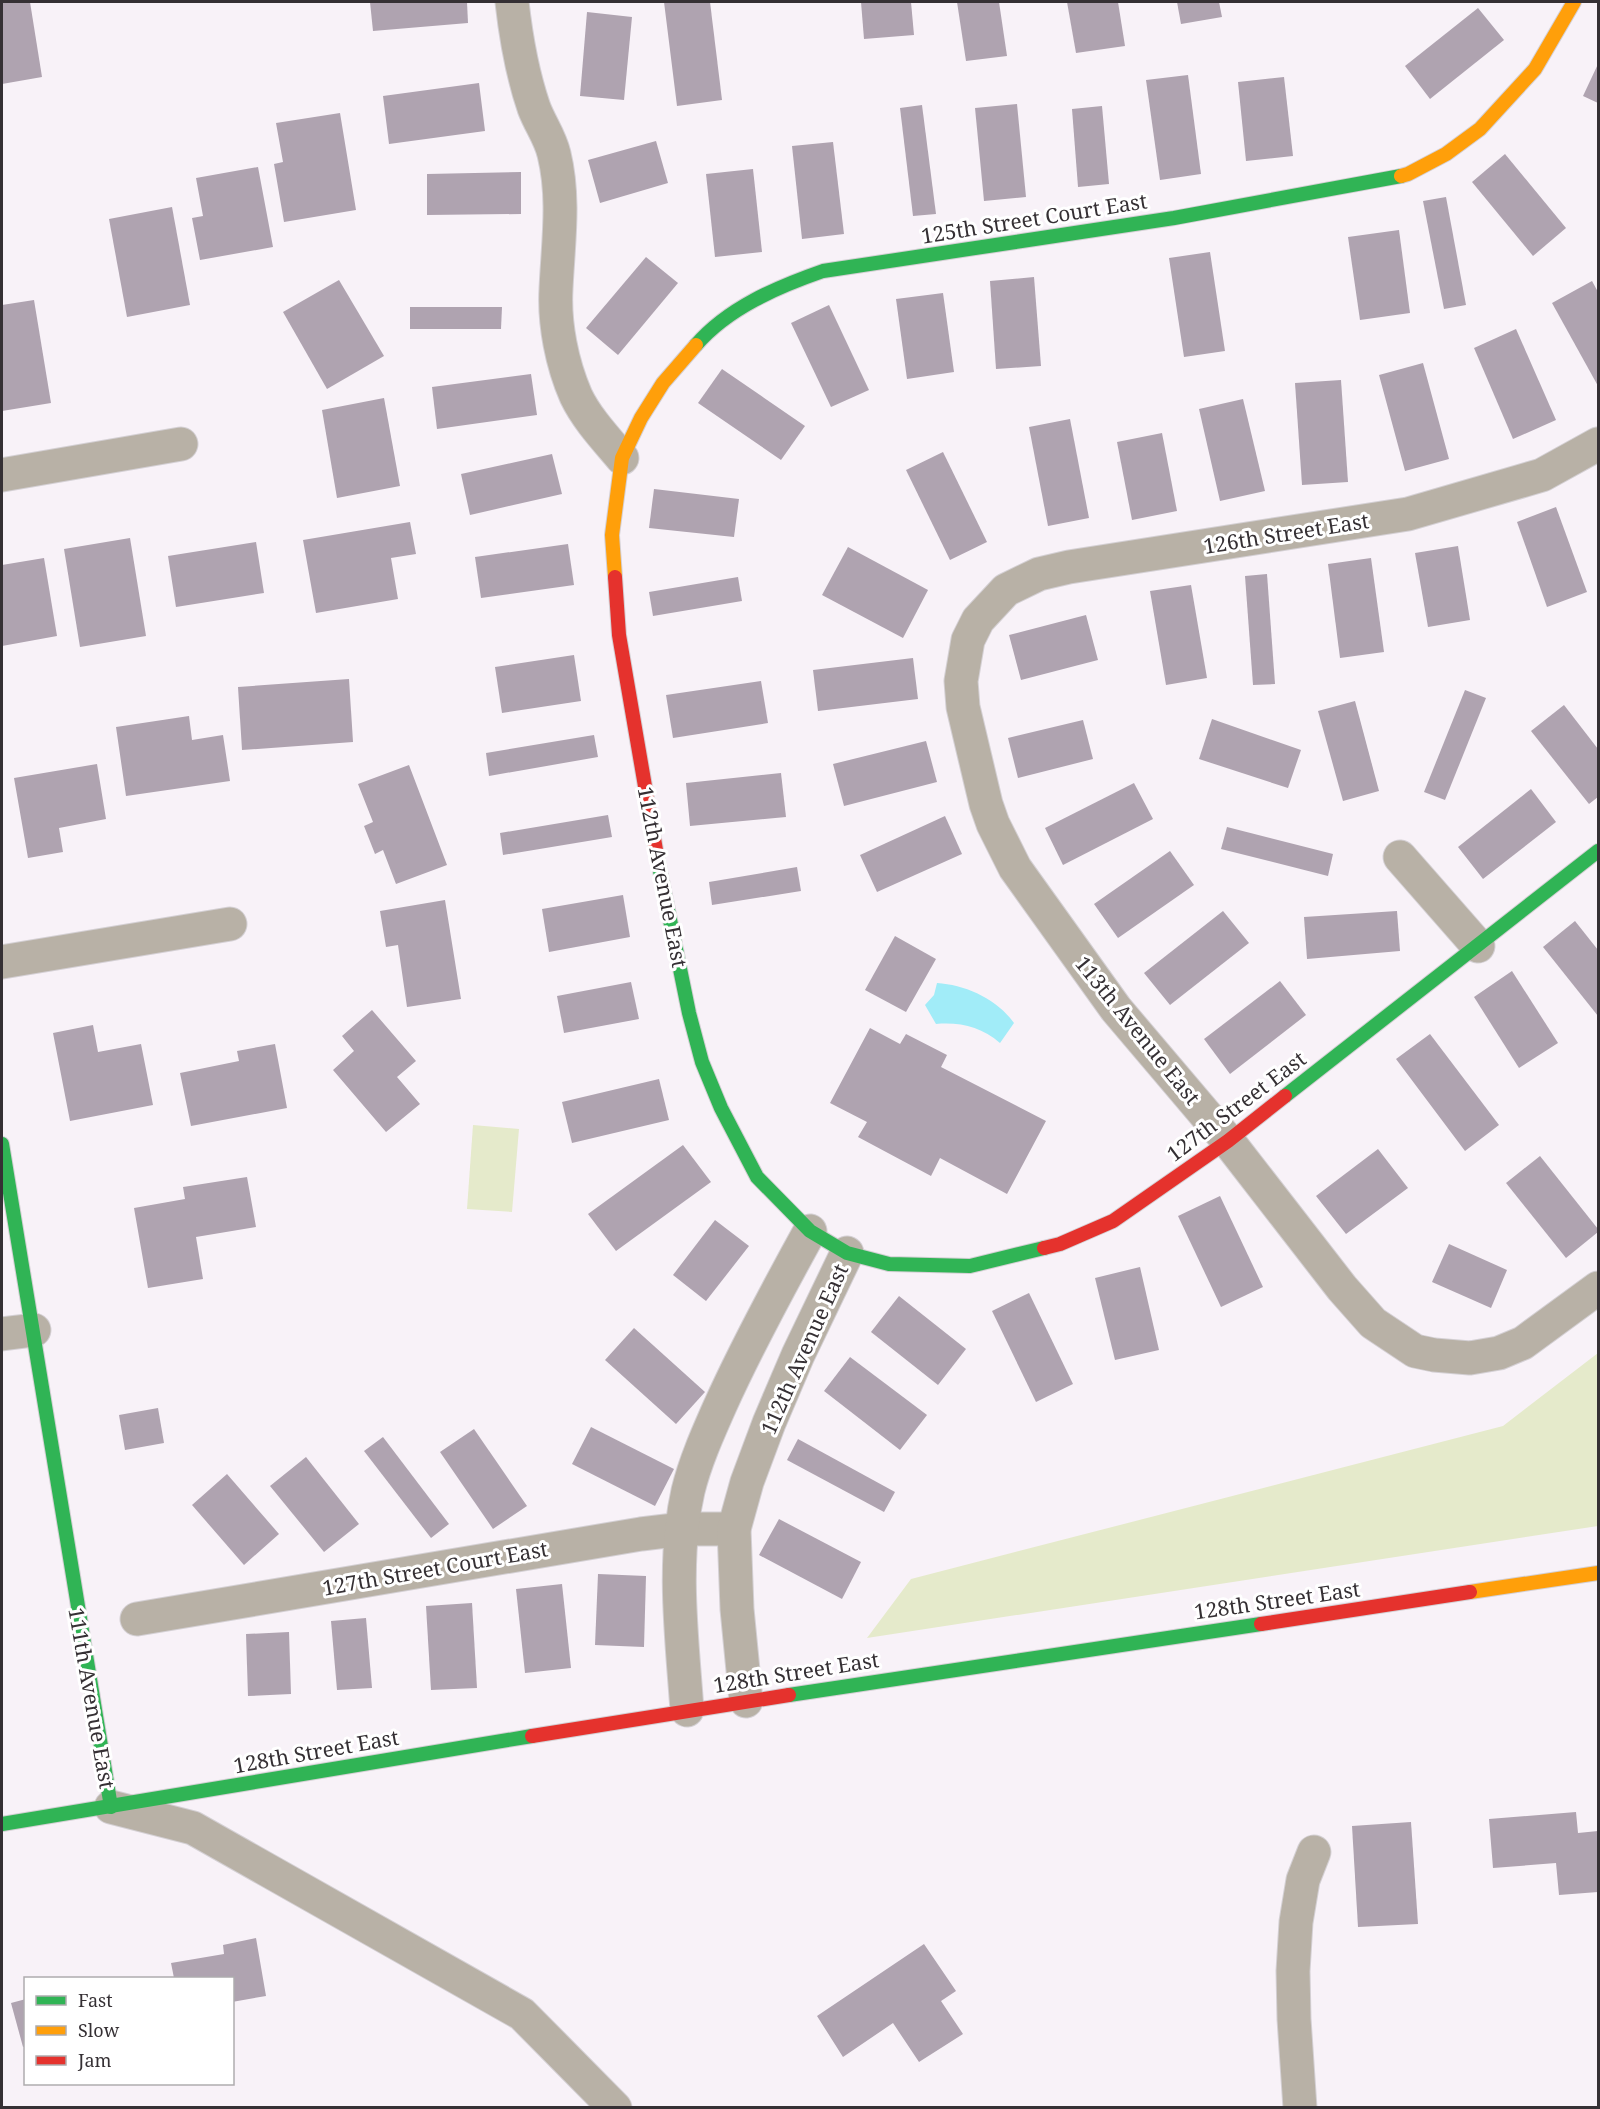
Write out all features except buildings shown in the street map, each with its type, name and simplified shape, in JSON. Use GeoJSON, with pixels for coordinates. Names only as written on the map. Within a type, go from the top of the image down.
{"type":"FeatureCollection","features":[{"type":"Feature","properties":{"kind":"street"},"geometry":{"type":"LineString","coordinates":[[512,2],[523,71],[537,114],[554,154],[561,202],[556,293],[557,323],[565,362],[576,396],[592,423],[622,458]]}},
{"type":"Feature","properties":{"kind":"street","name":"125th Street Court East"},"geometry":{"type":"LineString","coordinates":[[622,458],[641,418],[663,382],[701,339],[741,307],[791,282],[823,272],[1174,218],[1408,174],[1455,148],[1480,129],[1508,100],[1535,69],[1574,2]]}},
{"type":"Feature","properties":{"kind":"street"},"geometry":{"type":"LineString","coordinates":[[2,475],[181,444]]}},
{"type":"Feature","properties":{"kind":"street","name":"126th Street East"},"geometry":{"type":"LineString","coordinates":[[978,620],[1006,590],[1039,574],[1069,567],[1408,514],[1542,475],[1599,444]]}},
{"type":"Feature","properties":{"kind":"street","name":"112th Avenue East"},"geometry":{"type":"LineString","coordinates":[[622,458],[612,535],[619,635],[651,824],[689,1013],[702,1062],[721,1108],[757,1176],[810,1231],[847,1253],[798,1355],[769,1423],[747,1482],[734,1529],[737,1610],[746,1701]]}},
{"type":"Feature","properties":{"kind":"street","name":"113th Avenue East"},"geometry":{"type":"LineString","coordinates":[[978,620],[968,640],[961,681],[963,707],[986,804],[993,824],[1015,868],[1116,1009],[1228,1140],[1342,1288],[1373,1323],[1415,1351],[1470,1358],[1499,1353],[1523,1343],[1599,1288]]}},
{"type":"Feature","properties":{"kind":"street","name":"127th Street East"},"geometry":{"type":"LineString","coordinates":[[847,1253],[889,1264],[970,1266],[1060,1244],[1113,1221],[1228,1140],[1599,851]]}},
{"type":"Feature","properties":{"kind":"street"},"geometry":{"type":"LineString","coordinates":[[1400,857],[1478,946]]}},
{"type":"Feature","properties":{"kind":"street"},"geometry":{"type":"LineString","coordinates":[[2,962],[230,924]]}},
{"type":"Feature","properties":{"kind":"street","name":"111th Avenue East"},"geometry":{"type":"LineString","coordinates":[[2,1144],[34,1330],[79,1626],[111,1807],[192,1828],[522,2014],[615,2108]]}},
{"type":"Feature","properties":{"kind":"street"},"geometry":{"type":"LineString","coordinates":[[687,1710],[680,1568],[688,1491],[703,1444],[738,1365],[810,1231]]}},
{"type":"Feature","properties":{"kind":"street"},"geometry":{"type":"LineString","coordinates":[[2,1334],[34,1330]]}},
{"type":"Feature","properties":{"kind":"street","name":"127th Street Court East"},"geometry":{"type":"LineString","coordinates":[[137,1619],[641,1534],[683,1529],[734,1529]]}},
{"type":"Feature","properties":{"kind":"street","name":"128th Street East"},"geometry":{"type":"LineString","coordinates":[[2,1824],[687,1710],[1599,1573]]}},
{"type":"Feature","properties":{"kind":"street"},"geometry":{"type":"LineString","coordinates":[[1300,2108],[1293,1971],[1296,1922],[1303,1880],[1314,1852]]}},
{"type":"Feature","properties":{"kind":"green space"},"geometry":{"type":"Polygon","coordinates":[[[473,1125],[519,1129],[512,1212],[467,1209],[473,1125]]]}},
{"type":"Feature","properties":{"kind":"green space"},"geometry":{"type":"Polygon","coordinates":[[[1598,1353],[1598,1526],[867,1638],[911,1579],[1503,1426],[1598,1353]]]}},
{"type":"Feature","properties":{"kind":"water"},"geometry":{"type":"Polygon","coordinates":[[[937,983],[970,990],[990,1000],[1007,1014],[1014,1023],[1000,1043],[978,1029],[954,1024],[936,1024],[925,1005],[934,995],[937,983]]]}},
{"type":"Feature","properties":{"kind":"traffic: fast"},"geometry":{"type":"LineString","coordinates":[[696,345],[723,320],[754,300],[823,271],[1174,218],[1401,176]]}},
{"type":"Feature","properties":{"kind":"traffic: fast"},"geometry":{"type":"LineString","coordinates":[[1285,1096],[1598,851]]}},
{"type":"Feature","properties":{"kind":"traffic: fast"},"geometry":{"type":"LineString","coordinates":[[657,856],[689,1013],[702,1062],[721,1108],[757,1177],[810,1231],[847,1253],[889,1264],[970,1266],[1044,1248]]}},
{"type":"Feature","properties":{"kind":"traffic: fast"},"geometry":{"type":"LineString","coordinates":[[2,1144],[111,1807]]}},
{"type":"Feature","properties":{"kind":"traffic: fast"},"geometry":{"type":"LineString","coordinates":[[789,1695],[1261,1624]]}},
{"type":"Feature","properties":{"kind":"traffic: fast"},"geometry":{"type":"LineString","coordinates":[[2,1824],[532,1736]]}},
{"type":"Feature","properties":{"kind":"traffic: slow"},"geometry":{"type":"LineString","coordinates":[[1401,176],[1446,154],[1480,129],[1535,69],[1574,2]]}},
{"type":"Feature","properties":{"kind":"traffic: slow"},"geometry":{"type":"LineString","coordinates":[[615,577],[612,535],[622,458],[641,418],[663,383],[696,345]]}},
{"type":"Feature","properties":{"kind":"traffic: slow"},"geometry":{"type":"LineString","coordinates":[[1470,1592],[1598,1573]]}},
{"type":"Feature","properties":{"kind":"traffic: jam"},"geometry":{"type":"LineString","coordinates":[[615,577],[619,635],[657,856]]}},
{"type":"Feature","properties":{"kind":"traffic: jam"},"geometry":{"type":"LineString","coordinates":[[1044,1248],[1060,1244],[1113,1221],[1228,1141],[1285,1096]]}},
{"type":"Feature","properties":{"kind":"traffic: jam"},"geometry":{"type":"LineString","coordinates":[[1261,1624],[1470,1592]]}},
{"type":"Feature","properties":{"kind":"traffic: jam"},"geometry":{"type":"LineString","coordinates":[[532,1736],[789,1695]]}}]}
